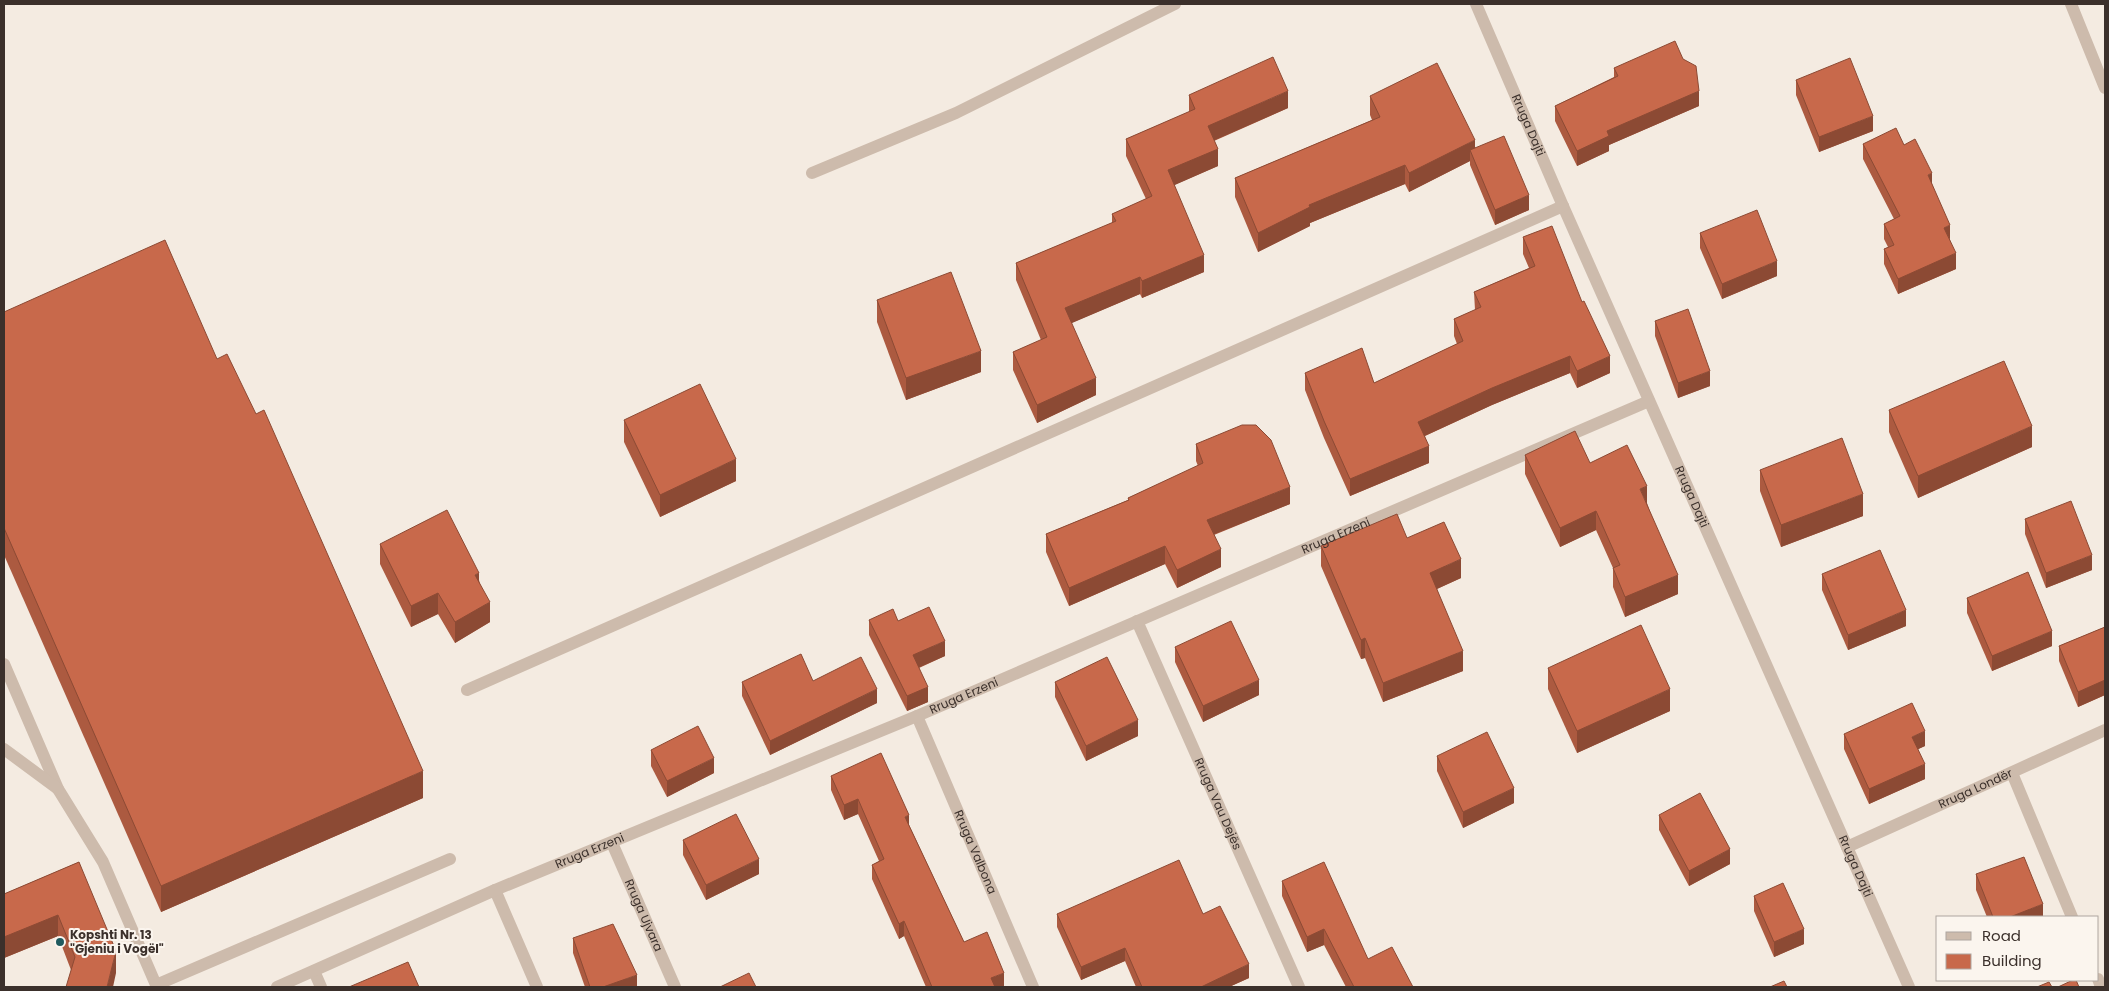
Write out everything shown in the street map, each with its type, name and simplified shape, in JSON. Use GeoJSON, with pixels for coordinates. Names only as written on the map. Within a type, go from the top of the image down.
{"type":"FeatureCollection","features":[{"type":"Feature","properties":{"kind":"street"},"geometry":{"type":"LineString","coordinates":[[812,173],[956,113],[1175,4]]}},
{"type":"Feature","properties":{"kind":"street","name":"Rruga Dajti"},"geometry":{"type":"LineString","coordinates":[[1476,4],[1563,206],[1909,987]]}},
{"type":"Feature","properties":{"kind":"street"},"geometry":{"type":"LineString","coordinates":[[2071,4],[2105,88]]}},
{"type":"Feature","properties":{"kind":"street"},"geometry":{"type":"LineString","coordinates":[[467,690],[1563,206]]}},
{"type":"Feature","properties":{"kind":"street","name":"Rruga Erzeni"},"geometry":{"type":"LineString","coordinates":[[277,987],[495,890],[917,716],[1650,401]]}},
{"type":"Feature","properties":{"kind":"street","name":"Rruga Vau Dejës"},"geometry":{"type":"LineString","coordinates":[[1137,621],[1299,987]]}},
{"type":"Feature","properties":{"kind":"street"},"geometry":{"type":"LineString","coordinates":[[4,664],[58,789],[103,862],[156,986],[450,859]]}},
{"type":"Feature","properties":{"kind":"street","name":"Rruga Valbona"},"geometry":{"type":"LineString","coordinates":[[917,716],[1033,987]]}},
{"type":"Feature","properties":{"kind":"street","name":"Rruga Londër"},"geometry":{"type":"LineString","coordinates":[[1848,847],[2105,730]]}},
{"type":"Feature","properties":{"kind":"street"},"geometry":{"type":"LineString","coordinates":[[4,749],[58,789]]}},
{"type":"Feature","properties":{"kind":"street"},"geometry":{"type":"LineString","coordinates":[[2012,773],[2072,916]]}},
{"type":"Feature","properties":{"kind":"street","name":"Rruga Ujvara"},"geometry":{"type":"LineString","coordinates":[[612,843],[675,987]]}},
{"type":"Feature","properties":{"kind":"street"},"geometry":{"type":"LineString","coordinates":[[495,890],[537,987]]}},
{"type":"Feature","properties":{"kind":"street"},"geometry":{"type":"LineString","coordinates":[[314,971],[321,987]]}},
{"type":"Feature","properties":{"kind":"building"},"geometry":{"type":"Polygon","coordinates":[[[1675,41],[1683,59],[1696,66],[1699,91],[1607,131],[1609,136],[1577,151],[1555,106],[1618,76],[1614,68],[1675,41]]]}},
{"type":"Feature","properties":{"kind":"building"},"geometry":{"type":"Polygon","coordinates":[[[1273,57],[1288,91],[1208,126],[1218,149],[1168,170],[1204,255],[1142,281],[1140,277],[1065,308],[1096,378],[1037,405],[1013,352],[1047,337],[1016,263],[1116,221],[1112,214],[1152,196],[1126,139],[1195,109],[1189,95],[1273,57]]]}},
{"type":"Feature","properties":{"kind":"building"},"geometry":{"type":"Polygon","coordinates":[[[1850,58],[1873,116],[1819,137],[1796,80],[1850,58]]]}},
{"type":"Feature","properties":{"kind":"building"},"geometry":{"type":"Polygon","coordinates":[[[1437,63],[1475,140],[1409,173],[1405,165],[1309,205],[1310,207],[1258,233],[1235,178],[1380,117],[1370,96],[1437,63]]]}},
{"type":"Feature","properties":{"kind":"building"},"geometry":{"type":"Polygon","coordinates":[[[1896,128],[1904,145],[1915,139],[1932,173],[1928,175],[1950,225],[1944,228],[1956,253],[1898,279],[1884,249],[1894,245],[1884,224],[1900,216],[1863,144],[1896,128]]]}},
{"type":"Feature","properties":{"kind":"building"},"geometry":{"type":"Polygon","coordinates":[[[1504,136],[1529,195],[1495,210],[1470,150],[1504,136]]]}},
{"type":"Feature","properties":{"kind":"building"},"geometry":{"type":"Polygon","coordinates":[[[1757,210],[1777,261],[1722,284],[1700,233],[1757,210]]]}},
{"type":"Feature","properties":{"kind":"building"},"geometry":{"type":"Polygon","coordinates":[[[1552,226],[1582,302],[1584,301],[1610,356],[1577,371],[1570,356],[1492,388],[1418,422],[1429,446],[1350,479],[1305,373],[1362,348],[1374,383],[1463,341],[1454,319],[1481,307],[1474,292],[1535,266],[1523,237],[1552,226]]]}},
{"type":"Feature","properties":{"kind":"building"},"geometry":{"type":"Polygon","coordinates":[[[165,240],[217,359],[227,354],[256,414],[264,410],[423,771],[161,886],[4,528],[4,312],[165,240]]]}},
{"type":"Feature","properties":{"kind":"building"},"geometry":{"type":"Polygon","coordinates":[[[951,272],[981,351],[906,378],[877,300],[951,272]]]}},
{"type":"Feature","properties":{"kind":"building"},"geometry":{"type":"Polygon","coordinates":[[[1688,309],[1710,371],[1678,383],[1655,321],[1688,309]]]}},
{"type":"Feature","properties":{"kind":"building"},"geometry":{"type":"Polygon","coordinates":[[[2004,361],[2032,426],[1918,476],[1889,410],[2004,361]]]}},
{"type":"Feature","properties":{"kind":"building"},"geometry":{"type":"Polygon","coordinates":[[[700,384],[736,459],[660,495],[624,420],[700,384]]]}},
{"type":"Feature","properties":{"kind":"building"},"geometry":{"type":"Polygon","coordinates":[[[1242,425],[1256,425],[1271,440],[1290,487],[1207,520],[1221,549],[1177,570],[1165,546],[1069,588],[1046,534],[1129,500],[1128,498],[1203,463],[1196,444],[1242,425]]]}},
{"type":"Feature","properties":{"kind":"building"},"geometry":{"type":"Polygon","coordinates":[[[1575,431],[1590,463],[1627,445],[1647,486],[1640,489],[1678,575],[1625,597],[1613,568],[1620,565],[1596,511],[1560,528],[1525,455],[1575,431]]]}},
{"type":"Feature","properties":{"kind":"building"},"geometry":{"type":"Polygon","coordinates":[[[1842,438],[1863,494],[1781,525],[1760,470],[1842,438]]]}},
{"type":"Feature","properties":{"kind":"building"},"geometry":{"type":"Polygon","coordinates":[[[2071,501],[2092,555],[2046,573],[2025,519],[2071,501]]]}},
{"type":"Feature","properties":{"kind":"building"},"geometry":{"type":"Polygon","coordinates":[[[447,510],[479,573],[475,575],[490,602],[455,622],[438,593],[411,606],[380,544],[447,510]]]}},
{"type":"Feature","properties":{"kind":"building"},"geometry":{"type":"Polygon","coordinates":[[[1397,514],[1407,538],[1444,522],[1461,559],[1430,573],[1463,651],[1383,683],[1365,638],[1361,640],[1321,546],[1397,514]]]}},
{"type":"Feature","properties":{"kind":"building"},"geometry":{"type":"Polygon","coordinates":[[[1880,550],[1906,610],[1848,635],[1822,574],[1880,550]]]}},
{"type":"Feature","properties":{"kind":"building"},"geometry":{"type":"Polygon","coordinates":[[[2028,572],[2052,631],[1992,656],[1967,598],[2028,572]]]}},
{"type":"Feature","properties":{"kind":"building"},"geometry":{"type":"Polygon","coordinates":[[[929,607],[945,641],[913,655],[928,687],[907,696],[869,620],[893,609],[898,621],[929,607]]]}},
{"type":"Feature","properties":{"kind":"building"},"geometry":{"type":"Polygon","coordinates":[[[1231,621],[1259,680],[1203,706],[1175,647],[1231,621]]]}},
{"type":"Feature","properties":{"kind":"building"},"geometry":{"type":"Polygon","coordinates":[[[1641,625],[1670,689],[1577,731],[1548,668],[1641,625]]]}},
{"type":"Feature","properties":{"kind":"building"},"geometry":{"type":"Polygon","coordinates":[[[2105,627],[2105,680],[2078,692],[2059,646],[2105,627]]]}},
{"type":"Feature","properties":{"kind":"building"},"geometry":{"type":"Polygon","coordinates":[[[801,654],[813,681],[861,657],[877,689],[770,741],[742,682],[801,654]]]}},
{"type":"Feature","properties":{"kind":"building"},"geometry":{"type":"Polygon","coordinates":[[[1107,657],[1138,720],[1086,746],[1055,682],[1107,657]]]}},
{"type":"Feature","properties":{"kind":"building"},"geometry":{"type":"Polygon","coordinates":[[[1912,703],[1925,731],[1912,737],[1925,764],[1869,789],[1844,734],[1912,703]]]}},
{"type":"Feature","properties":{"kind":"building"},"geometry":{"type":"Polygon","coordinates":[[[698,726],[714,758],[667,781],[651,750],[698,726]]]}},
{"type":"Feature","properties":{"kind":"building"},"geometry":{"type":"Polygon","coordinates":[[[1487,732],[1514,788],[1463,812],[1437,756],[1487,732]]]}},
{"type":"Feature","properties":{"kind":"building"},"geometry":{"type":"Polygon","coordinates":[[[881,753],[909,815],[905,817],[964,942],[987,932],[1004,973],[991,978],[995,987],[932,987],[904,921],[899,924],[872,865],[884,859],[858,799],[844,805],[831,776],[881,753]]]}},
{"type":"Feature","properties":{"kind":"building"},"geometry":{"type":"Polygon","coordinates":[[[1700,793],[1730,849],[1689,871],[1659,815],[1700,793]]]}},
{"type":"Feature","properties":{"kind":"building"},"geometry":{"type":"Polygon","coordinates":[[[736,814],[759,859],[706,885],[683,840],[736,814]]]}},
{"type":"Feature","properties":{"kind":"building"},"geometry":{"type":"Polygon","coordinates":[[[2024,857],[2043,904],[2013,916],[1993,916],[1976,874],[2024,857]]]}},
{"type":"Feature","properties":{"kind":"building"},"geometry":{"type":"Polygon","coordinates":[[[1179,860],[1203,914],[1220,906],[1249,964],[1201,987],[1142,987],[1125,948],[1081,967],[1057,914],[1179,860]]]}},
{"type":"Feature","properties":{"kind":"building"},"geometry":{"type":"Polygon","coordinates":[[[79,862],[116,951],[107,987],[66,987],[75,957],[58,915],[4,937],[4,894],[79,862]]]}},
{"type":"Feature","properties":{"kind":"building"},"geometry":{"type":"Polygon","coordinates":[[[1324,862],[1368,959],[1392,947],[1413,987],[1354,987],[1324,929],[1307,937],[1282,881],[1324,862]]]}},
{"type":"Feature","properties":{"kind":"building"},"geometry":{"type":"Polygon","coordinates":[[[1783,883],[1804,929],[1774,942],[1754,896],[1783,883]]]}},
{"type":"Feature","properties":{"kind":"building"},"geometry":{"type":"Polygon","coordinates":[[[613,924],[637,975],[603,987],[590,987],[573,938],[613,924]]]}},
{"type":"Feature","properties":{"kind":"building"},"geometry":{"type":"Polygon","coordinates":[[[408,962],[419,987],[349,987],[408,962]]]}},
{"type":"Feature","properties":{"kind":"building"},"geometry":{"type":"Polygon","coordinates":[[[749,973],[756,987],[720,987],[749,973]]]}},
{"type":"Feature","properties":{"kind":"building"},"geometry":{"type":"Polygon","coordinates":[[[1784,981],[1787,987],[1770,987],[1784,981]]]}},
{"type":"Feature","properties":{"kind":"building"},"geometry":{"type":"Polygon","coordinates":[[[2071,981],[2076,981],[2079,987],[2058,987],[2071,981]]]}},
{"type":"Feature","properties":{"kind":"building"},"geometry":{"type":"Polygon","coordinates":[[[2049,982],[2052,987],[2037,987],[2049,982]]]}},
{"type":"Feature","properties":{"kind":"place","name":"Kopshti Nr. 13 \"Gjeniu i Vogël\""},"geometry":{"type":"Point","coordinates":[60,942]}}]}
